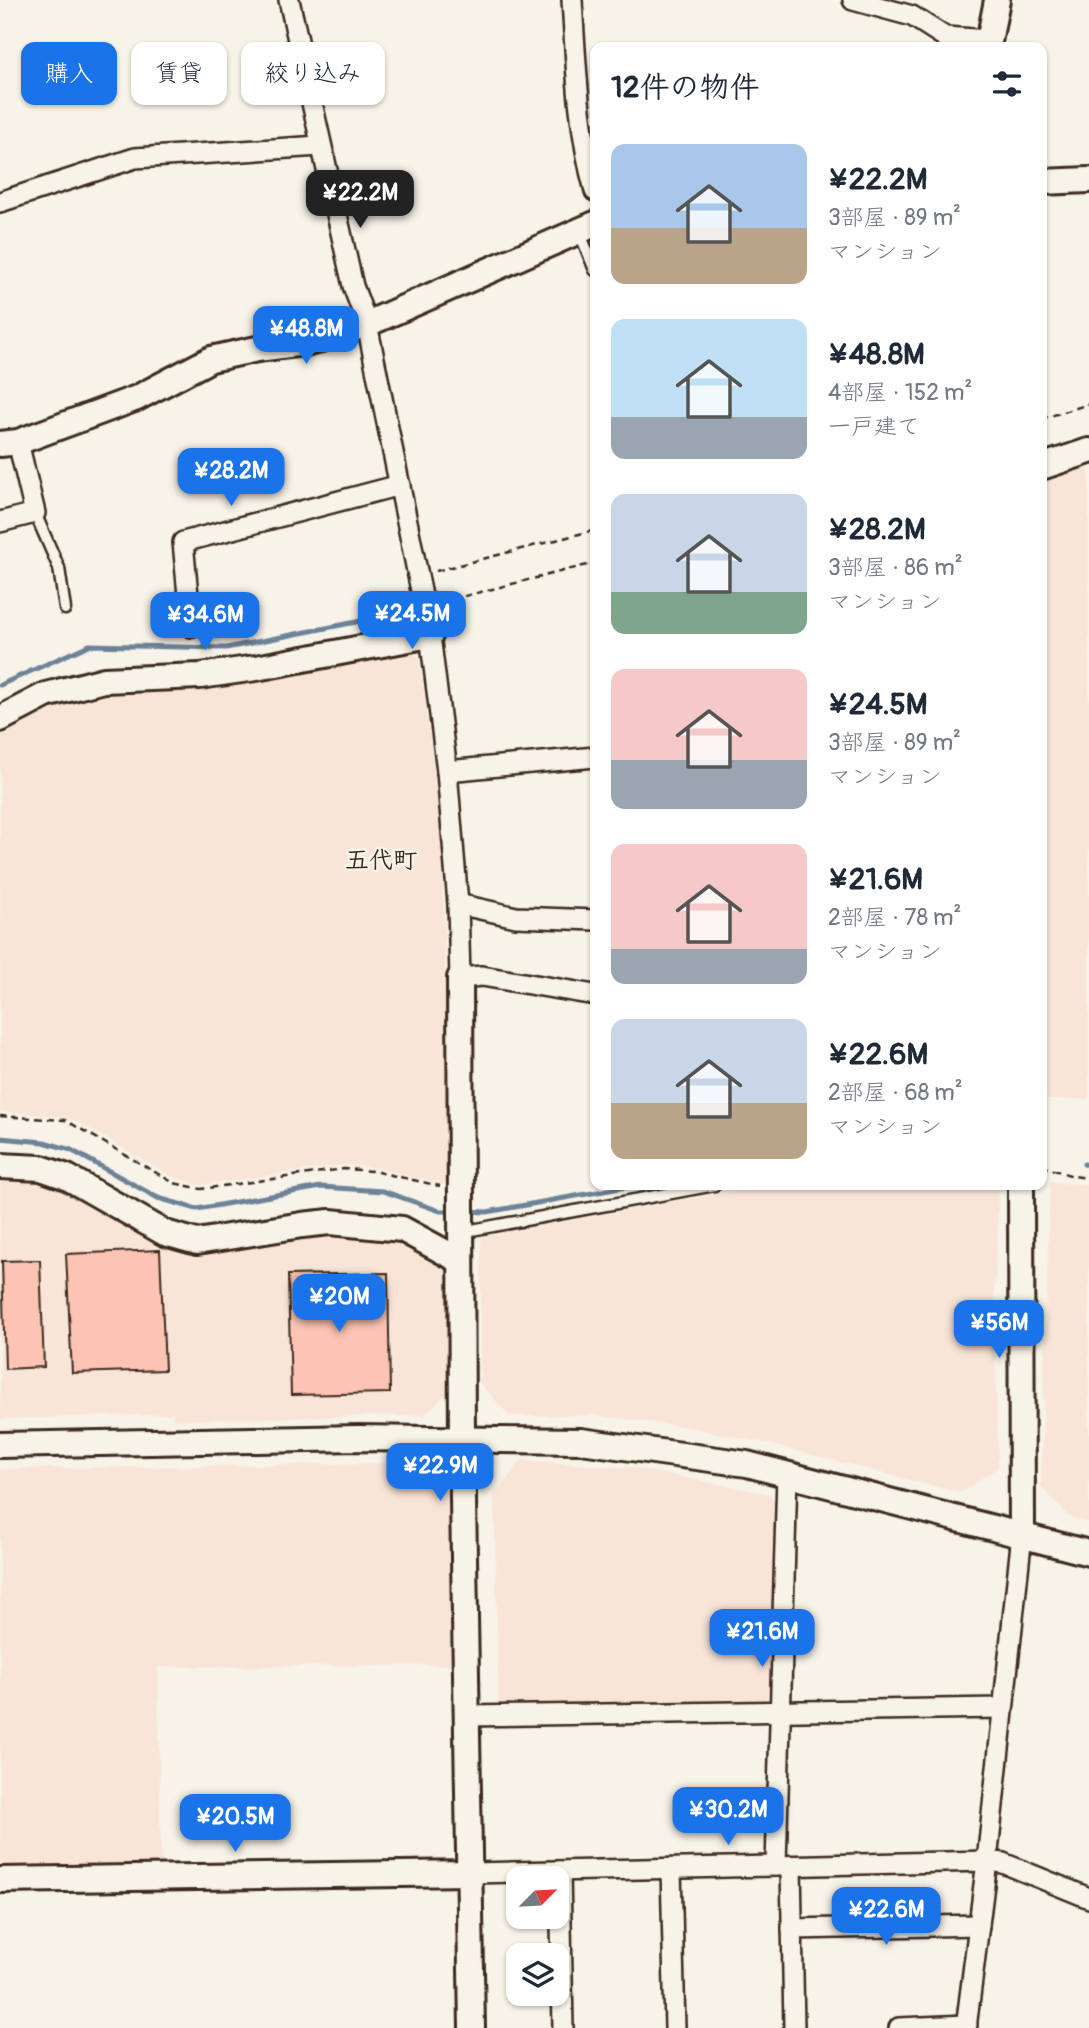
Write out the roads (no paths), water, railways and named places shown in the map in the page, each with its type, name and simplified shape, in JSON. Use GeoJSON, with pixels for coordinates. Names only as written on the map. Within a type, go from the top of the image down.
{"type":"FeatureCollection","features":[{"type":"Feature","properties":{"kind":"street"},"geometry":{"type":"LineString","coordinates":[[289,0],[353,286],[367,324],[419,576],[430,635],[447,771],[458,904],[460,978],[462,1440],[472,2028]]}},
{"type":"Feature","properties":{"kind":"street"},"geometry":{"type":"LineString","coordinates":[[572,0],[576,78],[585,155],[590,173]]}},
{"type":"Feature","properties":{"kind":"street"},"geometry":{"type":"LineString","coordinates":[[853,0],[912,16],[945,37],[976,42]]}},
{"type":"Feature","properties":{"kind":"street"},"geometry":{"type":"LineString","coordinates":[[989,42],[997,0]]}},
{"type":"Feature","properties":{"kind":"street"},"geometry":{"type":"LineString","coordinates":[[0,202],[135,158],[320,146]]}},
{"type":"Feature","properties":{"kind":"street"},"geometry":{"type":"LineString","coordinates":[[1047,182],[1089,180]]}},
{"type":"Feature","properties":{"kind":"street"},"geometry":{"type":"LineString","coordinates":[[0,522],[35,513],[9,443],[137,398],[211,359],[257,349],[312,342],[367,324],[587,227]]}},
{"type":"Feature","properties":{"kind":"street"},"geometry":{"type":"LineString","coordinates":[[1047,465],[1089,451]]}},
{"type":"Feature","properties":{"kind":"street"},"geometry":{"type":"LineString","coordinates":[[191,627],[183,542],[400,485]]}},
{"type":"Feature","properties":{"kind":"street"},"geometry":{"type":"LineString","coordinates":[[0,719],[46,695],[104,680],[200,676],[430,635]]}},
{"type":"Feature","properties":{"kind":"street"},"geometry":{"type":"LineString","coordinates":[[447,771],[590,757]]}},
{"type":"Feature","properties":{"kind":"street"},"geometry":{"type":"LineString","coordinates":[[458,904],[516,917],[590,920]]}},
{"type":"Feature","properties":{"kind":"street"},"geometry":{"type":"LineString","coordinates":[[460,978],[482,975],[590,994]]}},
{"type":"Feature","properties":{"kind":"street"},"geometry":{"type":"LineString","coordinates":[[0,1166],[41,1168],[67,1177],[165,1233],[197,1242],[330,1222],[402,1229],[461,1261]]}},
{"type":"Feature","properties":{"kind":"street"},"geometry":{"type":"LineString","coordinates":[[899,2028],[966,2027],[987,1861],[1022,1534],[1021,1190]]}},
{"type":"Feature","properties":{"kind":"street"},"geometry":{"type":"LineString","coordinates":[[0,1446],[358,1438],[581,1441],[747,1464],[1089,1553]]}},
{"type":"Feature","properties":{"kind":"street"},"geometry":{"type":"LineString","coordinates":[[787,1474],[781,1711],[784,1866],[792,1929],[794,2028]]}},
{"type":"Feature","properties":{"kind":"street"},"geometry":{"type":"LineString","coordinates":[[467,1716],[1002,1708]]}},
{"type":"Feature","properties":{"kind":"street"},"geometry":{"type":"LineString","coordinates":[[569,1871],[987,1861],[1003,1863],[1089,1898]]}},
{"type":"Feature","properties":{"kind":"street"},"geometry":{"type":"LineString","coordinates":[[671,1868],[675,2028]]}},
{"type":"Feature","properties":{"kind":"street"},"geometry":{"type":"LineString","coordinates":[[0,1880],[506,1872]]}},
{"type":"Feature","properties":{"kind":"street"},"geometry":{"type":"LineString","coordinates":[[792,1929],[979,1925]]}},
{"type":"Feature","properties":{"kind":"street"},"geometry":{"type":"LineString","coordinates":[[561,1929],[563,2028]]}},
{"type":"Feature","properties":{"kind":"lane"},"geometry":{"type":"LineString","coordinates":[[35,513],[59,568],[65,609]]}},
{"type":"Feature","properties":{"kind":"lane"},"geometry":{"type":"LineString","coordinates":[[461,1232],[688,1190]]}},
{"type":"Feature","properties":{"kind":"waterway"},"geometry":{"type":"LineString","coordinates":[[0,685],[89,645],[226,648],[406,612]]}},
{"type":"Feature","properties":{"kind":"waterway"},"geometry":{"type":"LineString","coordinates":[[0,1138],[44,1142],[71,1150],[158,1198],[197,1209],[321,1187],[383,1191],[440,1211],[454,1211]]}},
{"type":"Feature","properties":{"kind":"waterway"},"geometry":{"type":"LineString","coordinates":[[1084,1164],[1089,1165]]}},
{"type":"Feature","properties":{"kind":"waterway"},"geometry":{"type":"LineString","coordinates":[[467,1211],[487,1212],[609,1190]]}},
{"type":"Feature","properties":{"kind":"district","name":"五代町"},"geometry":{"type":"Point","coordinates":[381,860]}}]}
